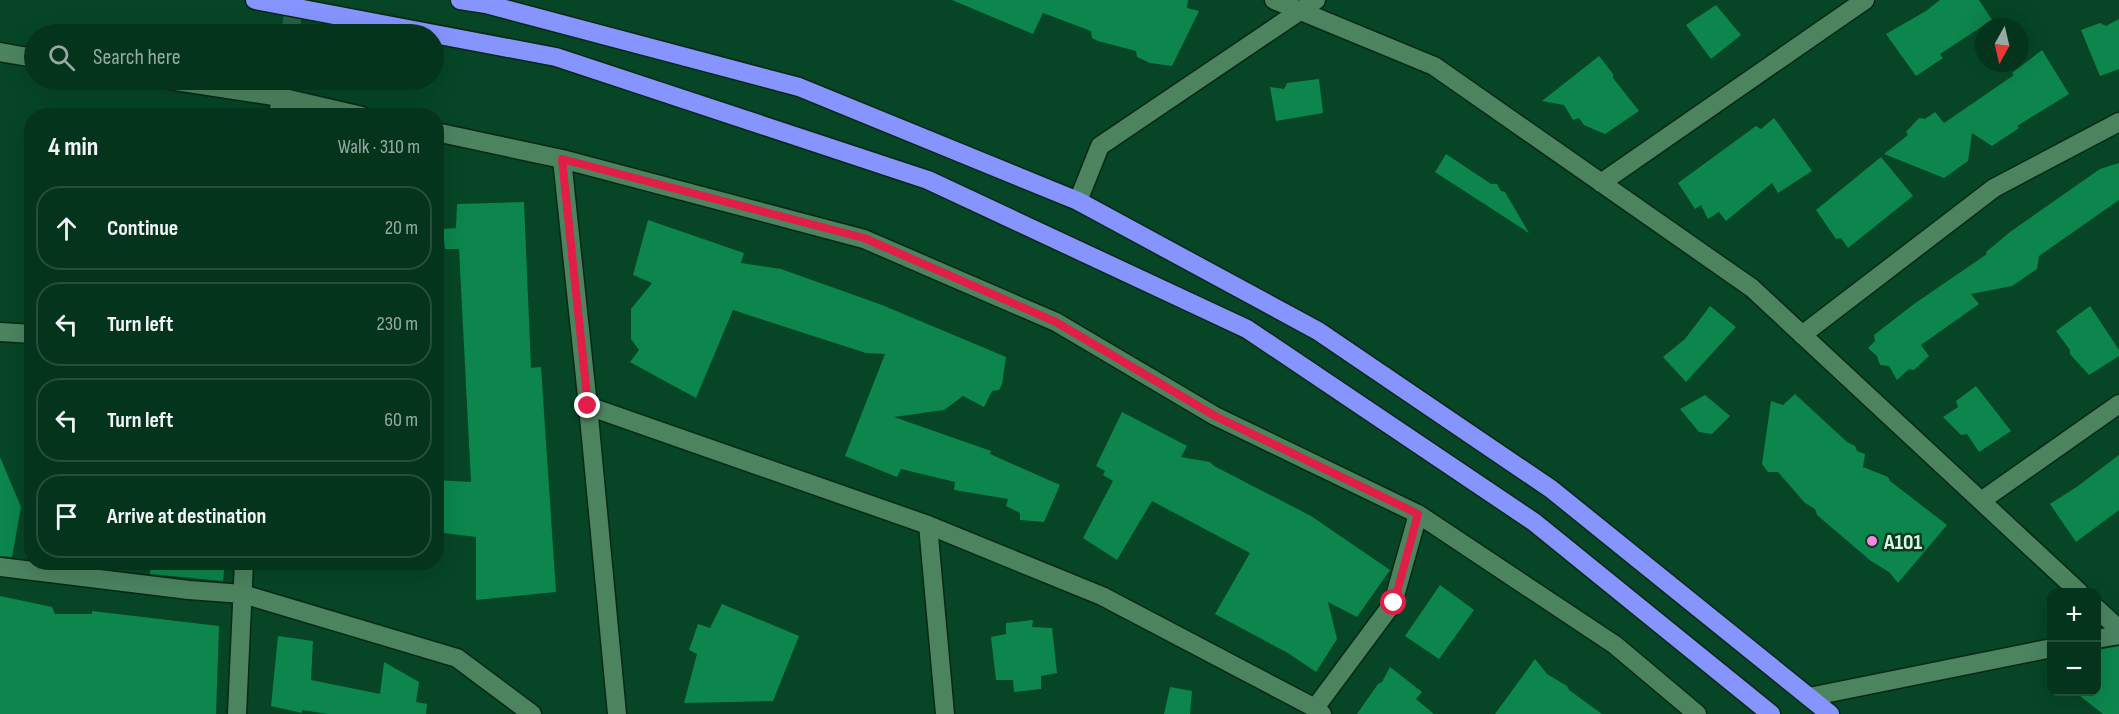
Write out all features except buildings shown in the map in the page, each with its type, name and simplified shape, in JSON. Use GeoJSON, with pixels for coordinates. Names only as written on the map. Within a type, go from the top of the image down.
{"type":"FeatureCollection","features":[{"type":"Feature","properties":{"kind":"highway"},"geometry":{"type":"LineString","coordinates":[[255,0],[382,24]]}},
{"type":"Feature","properties":{"kind":"highway"},"geometry":{"type":"LineString","coordinates":[[460,0],[486,2],[799,87],[1077,201],[1318,331],[1551,489],[1830,714]]}},
{"type":"Feature","properties":{"kind":"highway"},"geometry":{"type":"LineString","coordinates":[[444,36],[556,57],[928,180],[1247,328],[1534,522],[1771,714]]}},
{"type":"Feature","properties":{"kind":"street"},"geometry":{"type":"LineString","coordinates":[[1274,0],[1434,66],[1752,288],[2075,588]]}},
{"type":"Feature","properties":{"kind":"street"},"geometry":{"type":"LineString","coordinates":[[1077,201],[1100,146],[1316,0]]}},
{"type":"Feature","properties":{"kind":"street"},"geometry":{"type":"LineString","coordinates":[[1601,183],[1865,0]]}},
{"type":"Feature","properties":{"kind":"street"},"geometry":{"type":"LineString","coordinates":[[0,52],[24,56]]}},
{"type":"Feature","properties":{"kind":"street"},"geometry":{"type":"LineString","coordinates":[[231,90],[326,108]]}},
{"type":"Feature","properties":{"kind":"street"},"geometry":{"type":"LineString","coordinates":[[1802,335],[1994,188],[2119,122]]}},
{"type":"Feature","properties":{"kind":"street"},"geometry":{"type":"LineString","coordinates":[[444,134],[562,159],[864,238],[1056,322],[1215,416],[1418,514],[1615,645],[1697,714]]}},
{"type":"Feature","properties":{"kind":"street"},"geometry":{"type":"LineString","coordinates":[[562,159],[617,714]]}},
{"type":"Feature","properties":{"kind":"street"},"geometry":{"type":"LineString","coordinates":[[0,332],[24,334]]}},
{"type":"Feature","properties":{"kind":"street"},"geometry":{"type":"LineString","coordinates":[[1981,501],[2119,404]]}},
{"type":"Feature","properties":{"kind":"street"},"geometry":{"type":"LineString","coordinates":[[588,406],[928,525],[1102,596],[1319,711],[1394,603],[1418,514]]}},
{"type":"Feature","properties":{"kind":"street"},"geometry":{"type":"LineString","coordinates":[[928,525],[945,714]]}},
{"type":"Feature","properties":{"kind":"street"},"geometry":{"type":"LineString","coordinates":[[0,567],[24,570]]}},
{"type":"Feature","properties":{"kind":"street"},"geometry":{"type":"LineString","coordinates":[[25,570],[189,590],[243,594],[457,658],[532,714]]}},
{"type":"Feature","properties":{"kind":"street"},"geometry":{"type":"LineString","coordinates":[[237,714],[244,570]]}},
{"type":"Feature","properties":{"kind":"street"},"geometry":{"type":"LineString","coordinates":[[2101,613],[2119,629]]}},
{"type":"Feature","properties":{"kind":"street"},"geometry":{"type":"LineString","coordinates":[[2101,638],[2119,635]]}},
{"type":"Feature","properties":{"kind":"street"},"geometry":{"type":"LineString","coordinates":[[1809,697],[2047,649]]}},
{"type":"Feature","properties":{"kind":"tunnel"},"geometry":{"type":"LineString","coordinates":[[291,24],[295,0]]}},
{"type":"Feature","properties":{"kind":"place","name":"A101"},"geometry":{"type":"Point","coordinates":[1872,541]}},
{"type":"Feature","properties":{"kind":"route"},"geometry":{"type":"LineString","coordinates":[[588,406],[562,159],[864,238],[1056,322],[1215,416],[1418,514],[1394,603]]}}]}
